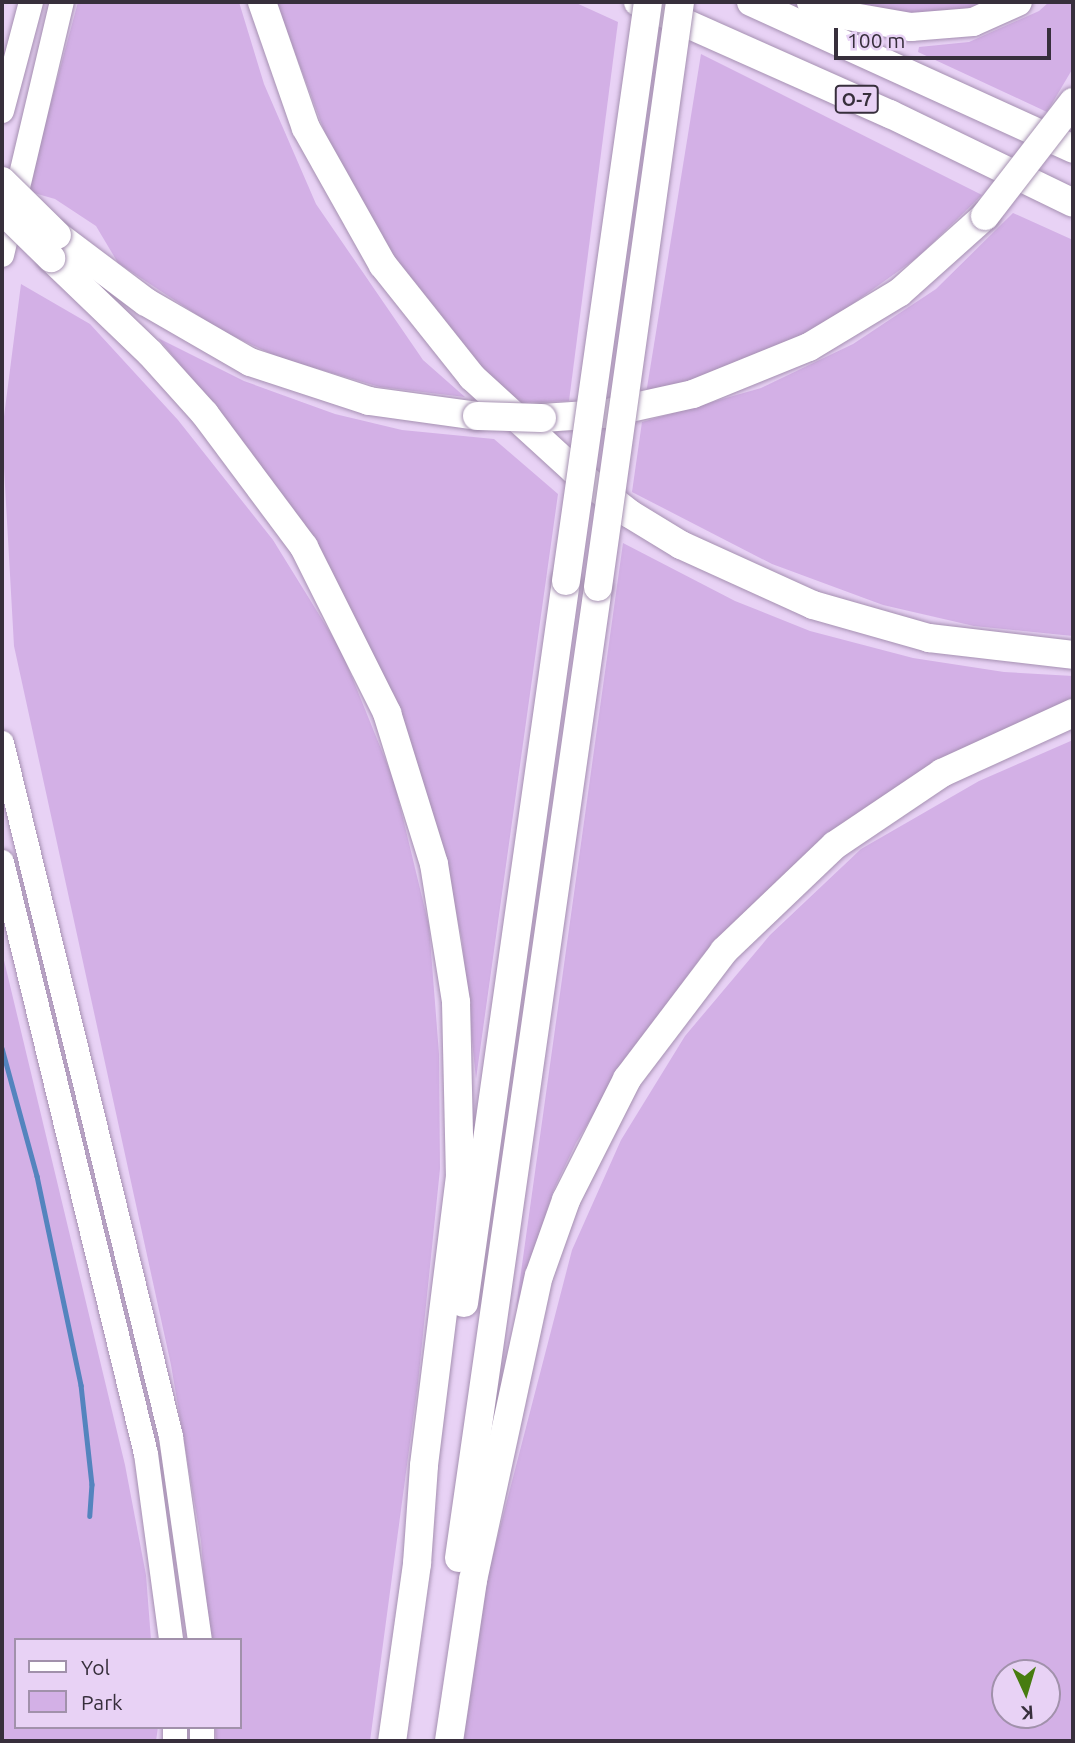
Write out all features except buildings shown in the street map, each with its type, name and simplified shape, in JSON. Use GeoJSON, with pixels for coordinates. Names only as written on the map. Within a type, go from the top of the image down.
{"type":"FeatureCollection","features":[{"type":"Feature","properties":{"kind":"highway"},"geometry":{"type":"LineString","coordinates":[[262,2],[306,128],[383,265],[472,377],[575,471],[630,514],[681,545],[813,605],[929,638],[1073,655]]}},
{"type":"Feature","properties":{"kind":"highway","name":"O-7"},"geometry":{"type":"LineString","coordinates":[[638,2],[878,108],[1073,203]]}},
{"type":"Feature","properties":{"kind":"highway"},"geometry":{"type":"LineString","coordinates":[[417,1564],[435,1509],[648,2]]}},
{"type":"Feature","properties":{"kind":"highway"},"geometry":{"type":"LineString","coordinates":[[434,1741],[678,15],[686,2]]}},
{"type":"Feature","properties":{"kind":"highway","name":"O-7"},"geometry":{"type":"LineString","coordinates":[[751,2],[1073,149]]}},
{"type":"Feature","properties":{"kind":"highway"},"geometry":{"type":"LineString","coordinates":[[811,2],[842,15],[911,27],[973,22],[1018,2]]}},
{"type":"Feature","properties":{"kind":"highway"},"geometry":{"type":"LineString","coordinates":[[2,210],[54,246],[250,362],[369,401],[477,416],[542,418],[603,414],[693,394],[809,347],[900,292],[985,216],[1073,102]]}},
{"type":"Feature","properties":{"kind":"highway"},"geometry":{"type":"LineString","coordinates":[[2,181],[54,246],[205,414],[304,547],[387,713],[434,864],[456,1002],[460,1176],[424,1466],[417,1564],[392,1741]]}},
{"type":"Feature","properties":{"kind":"highway"},"geometry":{"type":"LineString","coordinates":[[450,1741],[473,1580],[539,1276],[571,1188],[627,1079],[723,951],[835,845],[942,773],[1073,713]]}},
{"type":"Feature","properties":{"kind":"main road"},"geometry":{"type":"LineString","coordinates":[[2,111],[31,2]]}},
{"type":"Feature","properties":{"kind":"main road"},"geometry":{"type":"LineString","coordinates":[[2,255],[62,2]]}},
{"type":"Feature","properties":{"kind":"main road"},"geometry":{"type":"LineString","coordinates":[[2,743],[172,1437],[200,1638]]}},
{"type":"Feature","properties":{"kind":"main road"},"geometry":{"type":"LineString","coordinates":[[2,862],[146,1454],[171,1638]]}},
{"type":"Feature","properties":{"kind":"green space"},"geometry":{"type":"Polygon","coordinates":[[[78,2],[239,2],[264,84],[316,204],[423,360],[465,397],[380,387],[280,358],[220,330],[118,263],[96,226],[55,199],[27,191],[78,2]]]}},
{"type":"Feature","properties":{"kind":"green space"},"geometry":{"type":"Polygon","coordinates":[[[276,2],[574,2],[618,22],[569,401],[515,403],[487,377],[398,267],[334,157],[276,2]]]}},
{"type":"Feature","properties":{"kind":"green space"},"geometry":{"type":"Polygon","coordinates":[[[828,2],[998,2],[911,22],[828,2]]]}},
{"type":"Feature","properties":{"kind":"green space"},"geometry":{"type":"Polygon","coordinates":[[[1049,2],[1073,2],[1073,68],[1047,112],[918,52],[919,47],[969,42],[1039,11],[1049,2]]]}},
{"type":"Feature","properties":{"kind":"green space"},"geometry":{"type":"Polygon","coordinates":[[[701,54],[982,195],[918,257],[819,328],[726,369],[646,394],[701,54]]]}},
{"type":"Feature","properties":{"kind":"green space"},"geometry":{"type":"Polygon","coordinates":[[[1013,213],[1073,240],[1073,636],[974,626],[883,605],[772,564],[632,492],[642,422],[761,388],[853,344],[936,289],[1013,213]]]}},
{"type":"Feature","properties":{"kind":"green space"},"geometry":{"type":"Polygon","coordinates":[[[21,284],[90,324],[178,420],[273,540],[341,650],[394,781],[429,926],[439,1054],[440,1169],[418,1383],[370,1741],[216,1741],[215,1729],[242,1729],[242,1638],[209,1638],[201,1541],[171,1365],[14,646],[2,432],[21,284]]]}},
{"type":"Feature","properties":{"kind":"green space"},"geometry":{"type":"Polygon","coordinates":[[[158,338],[244,381],[335,414],[402,430],[494,439],[558,494],[476,1079],[462,941],[449,877],[417,762],[387,685],[335,579],[292,510],[249,449],[158,338]]]}},
{"type":"Feature","properties":{"kind":"green space"},"geometry":{"type":"Polygon","coordinates":[[[623,543],[735,601],[810,631],[913,658],[1004,672],[1073,676],[1073,703],[761,900],[702,956],[630,1054],[576,1143],[554,1189],[516,1308],[623,543]]]}},
{"type":"Feature","properties":{"kind":"green space"},"geometry":{"type":"Polygon","coordinates":[[[1073,740],[1073,1741],[460,1741],[489,1570],[572,1250],[621,1140],[685,1036],[770,935],[861,849],[979,781],[1073,740]]]}},
{"type":"Feature","properties":{"kind":"green space"},"geometry":{"type":"Polygon","coordinates":[[[2,952],[125,1465],[146,1575],[151,1638],[14,1638],[14,1729],[158,1729],[156,1741],[2,1741],[2,952]]]}},
{"type":"Feature","properties":{"kind":"waterway"},"geometry":{"type":"LineString","coordinates":[[2,1048],[37,1176],[81,1385],[92,1484],[90,1516]]}}]}
